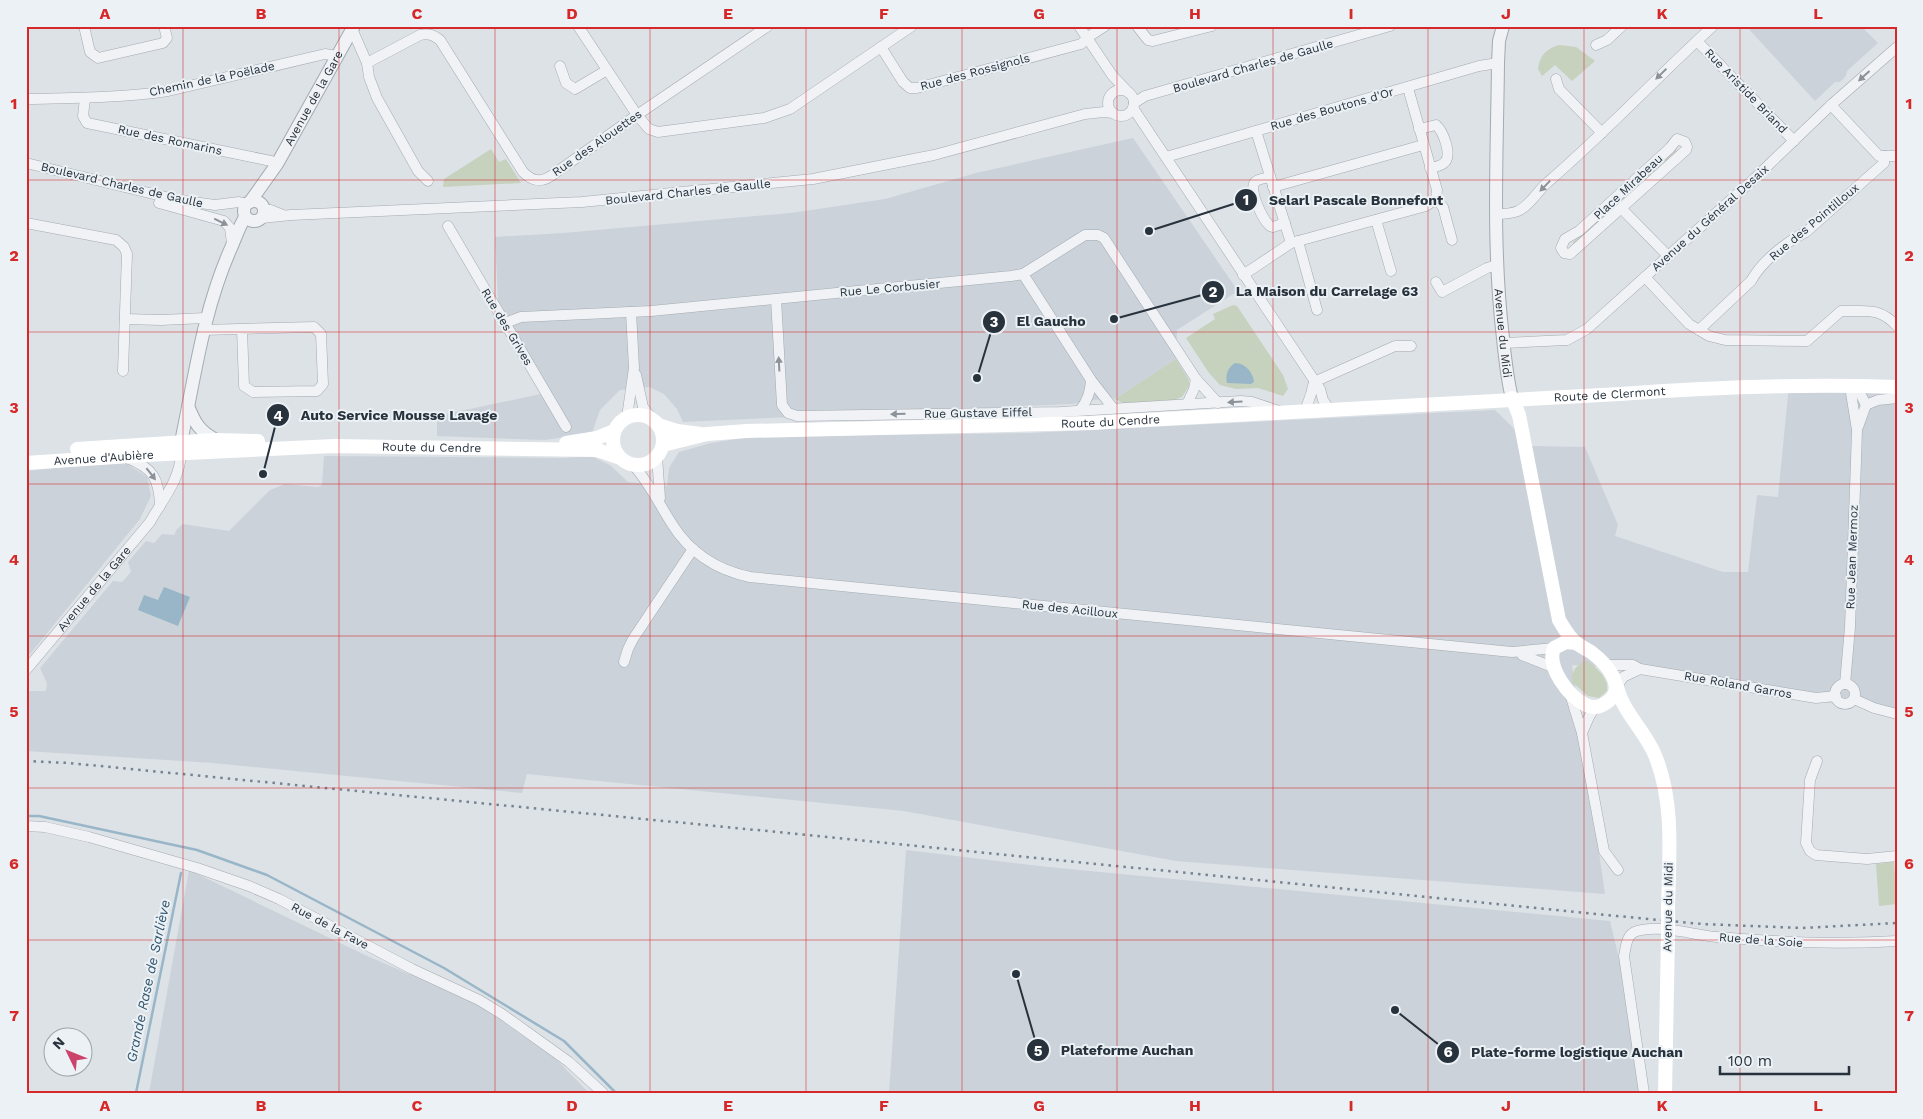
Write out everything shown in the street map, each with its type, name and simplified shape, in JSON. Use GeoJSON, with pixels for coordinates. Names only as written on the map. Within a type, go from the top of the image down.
{"type":"FeatureCollection","features":[{"type":"Feature","properties":{"kind":"main road","name":"Route de Clermont"},"geometry":{"type":"LineString","coordinates":[[1512,398],[1705,387],[1897,394]]}},
{"type":"Feature","properties":{"kind":"main road","name":"Route de Clermont"},"geometry":{"type":"LineString","coordinates":[[1857,392],[1897,387]]}},
{"type":"Feature","properties":{"kind":"main road","name":"Route du Cendre"},"geometry":{"type":"LineString","coordinates":[[655,422],[677,431],[707,434],[747,431],[1043,424],[1282,413],[1512,398]]}},
{"type":"Feature","properties":{"kind":"main road","name":"Avenue du Midi"},"geometry":{"type":"LineString","coordinates":[[1512,398],[1519,416],[1559,620],[1554,648]]}},
{"type":"Feature","properties":{"kind":"main road"},"geometry":{"type":"LineString","coordinates":[[640,415],[655,422],[663,436],[660,451],[649,463],[634,466],[625,463],[618,457],[613,445],[614,431],[619,423],[627,417],[640,415]]}},
{"type":"Feature","properties":{"kind":"main road","name":"Route du Cendre"},"geometry":{"type":"LineString","coordinates":[[529,448],[597,438],[614,431]]}},
{"type":"Feature","properties":{"kind":"main road","name":"Route du Cendre"},"geometry":{"type":"LineString","coordinates":[[660,451],[707,434]]}},
{"type":"Feature","properties":{"kind":"main road","name":"Route du Cendre"},"geometry":{"type":"LineString","coordinates":[[181,448],[216,440],[276,441],[334,446]]}},
{"type":"Feature","properties":{"kind":"main road","name":"Route du Cendre"},"geometry":{"type":"LineString","coordinates":[[181,448],[334,446],[529,448],[597,450],[618,457]]}},
{"type":"Feature","properties":{"kind":"main road","name":"Avenue d'Aubière"},"geometry":{"type":"LineString","coordinates":[[26,454],[181,448]]}},
{"type":"Feature","properties":{"kind":"main road","name":"Avenue d'Aubière"},"geometry":{"type":"LineString","coordinates":[[26,463],[122,456],[181,448]]}},
{"type":"Feature","properties":{"kind":"main road","name":"Avenue du Midi"},"geometry":{"type":"LineString","coordinates":[[1559,620],[1576,643]]}},
{"type":"Feature","properties":{"kind":"main road"},"geometry":{"type":"LineString","coordinates":[[1566,642],[1576,643],[1592,652],[1605,665],[1615,680],[1617,687],[1609,701],[1598,707],[1582,703],[1569,691],[1555,668],[1552,657],[1554,648],[1566,642]]}},
{"type":"Feature","properties":{"kind":"main road","name":"Avenue du Midi"},"geometry":{"type":"LineString","coordinates":[[1617,687],[1619,698],[1653,750],[1666,790],[1668,812],[1668,935],[1665,1093]]}},
{"type":"Feature","properties":{"kind":"main road","name":"Avenue du Midi"},"geometry":{"type":"LineString","coordinates":[[1598,707],[1618,712],[1639,728]]}},
{"type":"Feature","properties":{"kind":"street"},"geometry":{"type":"LineString","coordinates":[[84,26],[90,52],[98,58],[164,43],[167,38],[164,26]]}},
{"type":"Feature","properties":{"kind":"street"},"geometry":{"type":"LineString","coordinates":[[578,26],[637,115],[649,130],[658,132],[764,118],[790,109],[912,26]]}},
{"type":"Feature","properties":{"kind":"street","name":"Rue des Alouettes"},"geometry":{"type":"LineString","coordinates":[[367,63],[420,35],[427,33],[440,40],[523,172],[537,181],[551,176],[768,26]]}},
{"type":"Feature","properties":{"kind":"street"},"geometry":{"type":"LineString","coordinates":[[1079,26],[1112,75],[1132,100],[1143,124],[1320,389],[1323,400],[1329,409]]}},
{"type":"Feature","properties":{"kind":"street","name":"Rue des Rossignols"},"geometry":{"type":"LineString","coordinates":[[882,47],[903,82],[910,88],[917,88],[1082,44],[1105,26]]}},
{"type":"Feature","properties":{"kind":"street"},"geometry":{"type":"LineString","coordinates":[[1137,26],[1148,40],[1153,41],[1212,26]]}},
{"type":"Feature","properties":{"kind":"street","name":"Boulevard Charles de Gaulle"},"geometry":{"type":"LineString","coordinates":[[1132,100],[1390,26]]}},
{"type":"Feature","properties":{"kind":"street","name":"Avenue du Midi"},"geometry":{"type":"LineString","coordinates":[[1492,26],[1499,41]]}},
{"type":"Feature","properties":{"kind":"street","name":"Avenue du Midi"},"geometry":{"type":"LineString","coordinates":[[1503,26],[1499,41],[1498,63],[1497,265],[1504,343],[1512,398]]}},
{"type":"Feature","properties":{"kind":"street"},"geometry":{"type":"LineString","coordinates":[[1596,45],[1607,40],[1622,26]]}},
{"type":"Feature","properties":{"kind":"street","name":"Rue Aristide Briand"},"geometry":{"type":"LineString","coordinates":[[1496,214],[1506,214],[1523,208],[1549,181],[1560,173],[1713,26]]}},
{"type":"Feature","properties":{"kind":"street"},"geometry":{"type":"LineString","coordinates":[[353,28],[367,63],[369,77],[377,98],[418,171],[428,180]]}},
{"type":"Feature","properties":{"kind":"street","name":"Avenue de la Gare"},"geometry":{"type":"LineString","coordinates":[[26,670],[150,522],[168,495],[180,467],[188,406],[204,324],[219,274],[232,245],[255,211],[275,166],[353,28]]}},
{"type":"Feature","properties":{"kind":"street","name":"Rue Aristide Briand"},"geometry":{"type":"LineString","coordinates":[[1697,41],[1794,141]]}},
{"type":"Feature","properties":{"kind":"street","name":"Avenue du Général Desaix"},"geometry":{"type":"LineString","coordinates":[[1504,343],[1571,339],[1587,329],[1831,105],[1897,47]]}},
{"type":"Feature","properties":{"kind":"street","name":"Chemin de la Poëlade"},"geometry":{"type":"LineString","coordinates":[[26,99],[84,98],[168,91],[324,54],[337,56]]}},
{"type":"Feature","properties":{"kind":"street","name":"Rue des Boutons d'Or"},"geometry":{"type":"LineString","coordinates":[[1166,156],[1408,88],[1479,66],[1498,63]]}},
{"type":"Feature","properties":{"kind":"street"},"geometry":{"type":"LineString","coordinates":[[560,66],[566,84],[575,89],[608,70]]}},
{"type":"Feature","properties":{"kind":"street"},"geometry":{"type":"LineString","coordinates":[[1112,75],[1111,96],[1108,104],[1118,115],[1143,124]]}},
{"type":"Feature","properties":{"kind":"street"},"geometry":{"type":"LineString","coordinates":[[1556,79],[1559,89],[1602,133]]}},
{"type":"Feature","properties":{"kind":"street"},"geometry":{"type":"LineString","coordinates":[[1408,88],[1437,190],[1436,199],[1443,207],[1452,240]]}},
{"type":"Feature","properties":{"kind":"street"},"geometry":{"type":"LineString","coordinates":[[1111,96],[1117,91],[1132,100]]}},
{"type":"Feature","properties":{"kind":"street","name":"Boulevard Charles de Gaulle"},"geometry":{"type":"LineString","coordinates":[[1085,114],[1111,96]]}},
{"type":"Feature","properties":{"kind":"street","name":"Rue des Romarins"},"geometry":{"type":"LineString","coordinates":[[84,98],[83,116],[87,123],[271,161],[275,166]]}},
{"type":"Feature","properties":{"kind":"street"},"geometry":{"type":"LineString","coordinates":[[1118,115],[1130,113],[1132,100]]}},
{"type":"Feature","properties":{"kind":"street"},"geometry":{"type":"LineString","coordinates":[[1831,105],[1879,156],[1897,156]]}},
{"type":"Feature","properties":{"kind":"street","name":"Boulevard Charles de Gaulle"},"geometry":{"type":"LineString","coordinates":[[26,163],[178,200],[215,205],[239,202],[255,211],[271,210],[283,215],[582,202],[813,179],[934,155],[1085,114],[1104,112],[1118,115]]}},
{"type":"Feature","properties":{"kind":"street"},"geometry":{"type":"LineString","coordinates":[[1419,129],[1436,125],[1440,129],[1447,153],[1447,160],[1443,165],[1430,168]]}},
{"type":"Feature","properties":{"kind":"street"},"geometry":{"type":"LineString","coordinates":[[1256,131],[1285,224],[1294,242],[1316,310]]}},
{"type":"Feature","properties":{"kind":"street","name":"Place Mirabeau"},"geometry":{"type":"LineString","coordinates":[[1680,139],[1685,142],[1687,147],[1683,152],[1621,208],[1570,254],[1564,254],[1561,248],[1565,239],[1580,231],[1670,148],[1673,141],[1680,139]]}},
{"type":"Feature","properties":{"kind":"street"},"geometry":{"type":"LineString","coordinates":[[1285,224],[1270,226],[1260,213],[1252,188],[1258,180],[1272,182],[1423,145]]}},
{"type":"Feature","properties":{"kind":"street","name":"Rue des Pointilloux"},"geometry":{"type":"LineString","coordinates":[[1699,330],[1751,281],[1756,272],[1791,240],[1806,232],[1884,163],[1885,156]]}},
{"type":"Feature","properties":{"kind":"street"},"geometry":{"type":"LineString","coordinates":[[1243,274],[1294,242],[1426,206],[1436,199]]}},
{"type":"Feature","properties":{"kind":"street","name":"Boulevard Charles de Gaulle"},"geometry":{"type":"LineString","coordinates":[[159,203],[224,221],[232,233],[232,245]]}},
{"type":"Feature","properties":{"kind":"street","name":"Place Mirabeau"},"geometry":{"type":"LineString","coordinates":[[1621,208],[1668,256]]}},
{"type":"Feature","properties":{"kind":"street"},"geometry":{"type":"LineString","coordinates":[[1376,220],[1391,271]]}},
{"type":"Feature","properties":{"kind":"street"},"geometry":{"type":"LineString","coordinates":[[26,223],[116,240],[124,247],[127,254],[123,371]]}},
{"type":"Feature","properties":{"kind":"street","name":"Rue des Grives"},"geometry":{"type":"LineString","coordinates":[[448,226],[566,427]]}},
{"type":"Feature","properties":{"kind":"street"},"geometry":{"type":"LineString","coordinates":[[1113,408],[1091,380],[1023,274],[1086,235],[1098,235],[1104,238],[1196,379],[1218,403]]}},
{"type":"Feature","properties":{"kind":"street"},"geometry":{"type":"LineString","coordinates":[[1436,282],[1442,292],[1487,268],[1497,265]]}},
{"type":"Feature","properties":{"kind":"street","name":"Rue Le Corbusier"},"geometry":{"type":"LineString","coordinates":[[505,324],[515,319],[528,317],[631,312],[1023,274]]}},
{"type":"Feature","properties":{"kind":"street"},"geometry":{"type":"LineString","coordinates":[[1645,277],[1689,324],[1717,339],[1807,341],[1841,312],[1879,312],[1888,317],[1897,326]]}},
{"type":"Feature","properties":{"kind":"street","name":"Rue Gustave Eiffel"},"geometry":{"type":"LineString","coordinates":[[776,299],[782,405],[788,413],[797,416],[1080,410],[1252,402],[1282,413]]}},
{"type":"Feature","properties":{"kind":"street"},"geometry":{"type":"LineString","coordinates":[[631,312],[634,368],[643,407],[655,422]]}},
{"type":"Feature","properties":{"kind":"street"},"geometry":{"type":"LineString","coordinates":[[125,319],[161,320],[242,329],[314,328],[322,334],[323,384],[317,390],[253,392],[244,386],[242,329]]}},
{"type":"Feature","properties":{"kind":"street"},"geometry":{"type":"LineString","coordinates":[[1314,382],[1395,346],[1411,346]]}},
{"type":"Feature","properties":{"kind":"street"},"geometry":{"type":"LineString","coordinates":[[627,417],[634,368]]}},
{"type":"Feature","properties":{"kind":"street"},"geometry":{"type":"LineString","coordinates":[[1187,404],[1194,389],[1196,379]]}},
{"type":"Feature","properties":{"kind":"street"},"geometry":{"type":"LineString","coordinates":[[1080,410],[1087,403],[1091,380]]}},
{"type":"Feature","properties":{"kind":"street"},"geometry":{"type":"LineString","coordinates":[[1304,411],[1314,382]]}},
{"type":"Feature","properties":{"kind":"street","name":"Route de Clermont"},"geometry":{"type":"LineString","coordinates":[[1857,392],[1878,400],[1897,398]]}},
{"type":"Feature","properties":{"kind":"street","name":"Rue Jean Mermoz"},"geometry":{"type":"LineString","coordinates":[[1845,684],[1850,627],[1857,392]]}},
{"type":"Feature","properties":{"kind":"street","name":"Rue Jean Mermoz"},"geometry":{"type":"LineString","coordinates":[[1857,392],[1857,430]]}},
{"type":"Feature","properties":{"kind":"street"},"geometry":{"type":"LineString","coordinates":[[188,406],[203,432],[216,440]]}},
{"type":"Feature","properties":{"kind":"street","name":"Rue des Acilloux"},"geometry":{"type":"LineString","coordinates":[[660,451],[660,502]]}},
{"type":"Feature","properties":{"kind":"street"},"geometry":{"type":"LineString","coordinates":[[122,456],[143,464],[153,474],[159,488],[160,506]]}},
{"type":"Feature","properties":{"kind":"street","name":"Rue des Acilloux"},"geometry":{"type":"LineString","coordinates":[[634,466],[647,480],[676,530],[693,549],[720,568],[736,574],[1512,652],[1532,657],[1555,668]]}},
{"type":"Feature","properties":{"kind":"street"},"geometry":{"type":"LineString","coordinates":[[624,662],[633,639],[693,549]]}},
{"type":"Feature","properties":{"kind":"street","name":"Rue des Acilloux"},"geometry":{"type":"LineString","coordinates":[[1512,652],[1554,648]]}},
{"type":"Feature","properties":{"kind":"street","name":"Rue Roland Garros"},"geometry":{"type":"LineString","coordinates":[[1605,665],[1632,665],[1640,669],[1816,698],[1836,696]]}},
{"type":"Feature","properties":{"kind":"street"},"geometry":{"type":"LineString","coordinates":[[1617,687],[1623,678],[1640,669]]}},
{"type":"Feature","properties":{"kind":"street"},"geometry":{"type":"LineString","coordinates":[[1845,684],[1853,688],[1855,696],[1850,703],[1841,703],[1836,696],[1838,688],[1845,684]]}},
{"type":"Feature","properties":{"kind":"street"},"geometry":{"type":"LineString","coordinates":[[1569,691],[1582,733],[1604,851],[1618,870]]}},
{"type":"Feature","properties":{"kind":"street"},"geometry":{"type":"LineString","coordinates":[[1854,699],[1874,708],[1897,714]]}},
{"type":"Feature","properties":{"kind":"street"},"geometry":{"type":"LineString","coordinates":[[1582,733],[1588,717],[1598,707]]}},
{"type":"Feature","properties":{"kind":"street"},"geometry":{"type":"LineString","coordinates":[[1817,762],[1810,780],[1806,843],[1810,851],[1816,855],[1867,859],[1897,856]]}},
{"type":"Feature","properties":{"kind":"street","name":"Rue de la Fave"},"geometry":{"type":"LineString","coordinates":[[26,826],[44,826],[143,852],[249,886],[279,899],[412,969],[479,1000],[570,1062],[603,1093]]}},
{"type":"Feature","properties":{"kind":"street","name":"Rue de la Soie"},"geometry":{"type":"LineString","coordinates":[[1644,1093],[1624,956],[1628,937],[1636,931],[1654,929],[1714,937],[1821,944],[1897,942]]}},
{"type":"Feature","properties":{"kind":"shaded area"},"geometry":{"type":"Polygon","coordinates":[[[1746,26],[1861,26],[1878,43],[1847,71],[1846,76],[1840,82],[1835,82],[1815,101],[1746,26]]]}},
{"type":"Feature","properties":{"kind":"shaded area"},"geometry":{"type":"Polygon","coordinates":[[[1133,138],[1238,291],[1177,330],[1176,359],[1115,399],[1112,397],[1072,404],[683,422],[677,409],[664,394],[649,387],[620,390],[600,410],[592,433],[544,440],[437,436],[437,416],[550,392],[498,300],[495,237],[563,233],[791,213],[885,199],[976,173],[1133,138]]]}},
{"type":"Feature","properties":{"kind":"shaded area"},"geometry":{"type":"Polygon","coordinates":[[[1897,384],[1897,709],[1761,696],[1710,675],[1572,665],[1605,894],[1176,861],[904,811],[527,774],[522,793],[213,763],[26,751],[26,691],[46,691],[47,683],[40,668],[113,581],[122,582],[131,572],[128,562],[146,541],[154,543],[162,534],[174,535],[183,524],[229,531],[270,490],[285,484],[318,487],[322,485],[324,456],[564,458],[591,456],[610,465],[628,482],[667,486],[669,468],[679,452],[711,443],[749,437],[1029,433],[1495,410],[1532,446],[1585,447],[1618,525],[1615,536],[1723,572],[1748,572],[1757,495],[1778,497],[1789,385],[1897,384]]]}},
{"type":"Feature","properties":{"kind":"shaded area"},"geometry":{"type":"Polygon","coordinates":[[[123,461],[147,477],[151,496],[140,519],[26,659],[26,471],[123,461]]]}},
{"type":"Feature","properties":{"kind":"shaded area"},"geometry":{"type":"Polygon","coordinates":[[[906,850],[1048,867],[1610,921],[1629,1000],[1641,1093],[889,1093],[906,850]]]}},
{"type":"Feature","properties":{"kind":"shaded area"},"geometry":{"type":"Polygon","coordinates":[[[189,870],[365,955],[476,1003],[554,1057],[589,1093],[149,1093],[189,870]]]}},
{"type":"Feature","properties":{"kind":"green space"},"geometry":{"type":"Polygon","coordinates":[[[1559,45],[1576,47],[1595,61],[1572,81],[1555,65],[1542,76],[1538,69],[1542,56],[1551,48],[1559,45]]]}},
{"type":"Feature","properties":{"kind":"green space"},"geometry":{"type":"Polygon","coordinates":[[[491,149],[499,162],[506,159],[521,183],[443,187],[444,179],[491,149]]]}},
{"type":"Feature","properties":{"kind":"green space"},"geometry":{"type":"Polygon","coordinates":[[[1674,149],[1677,151],[1676,153],[1573,246],[1573,242],[1674,149]]]}},
{"type":"Feature","properties":{"kind":"green space"},"geometry":{"type":"Polygon","coordinates":[[[1233,305],[1237,306],[1283,375],[1288,389],[1283,396],[1258,388],[1236,389],[1220,385],[1209,373],[1186,338],[1215,319],[1213,314],[1233,305]]]}},
{"type":"Feature","properties":{"kind":"green space"},"geometry":{"type":"Polygon","coordinates":[[[1176,359],[1189,380],[1189,386],[1182,397],[1174,400],[1123,403],[1115,399],[1176,359]]]}},
{"type":"Feature","properties":{"kind":"green space"},"geometry":{"type":"Polygon","coordinates":[[[1587,661],[1598,670],[1606,682],[1607,691],[1599,698],[1588,696],[1572,682],[1575,669],[1587,661]]]}},
{"type":"Feature","properties":{"kind":"green space"},"geometry":{"type":"Polygon","coordinates":[[[1894,862],[1897,904],[1879,906],[1876,864],[1894,862]]]}},
{"type":"Feature","properties":{"kind":"water"},"geometry":{"type":"Polygon","coordinates":[[[1235,363],[1239,363],[1248,369],[1254,382],[1251,384],[1227,383],[1226,377],[1228,372],[1235,363]]]}},
{"type":"Feature","properties":{"kind":"water"},"geometry":{"type":"Polygon","coordinates":[[[164,587],[190,597],[178,626],[138,610],[144,595],[158,600],[164,587]]]}},
{"type":"Feature","properties":{"kind":"waterway"},"geometry":{"type":"LineString","coordinates":[[26,816],[39,816],[197,850],[267,875],[444,968],[564,1041],[616,1093]]}},
{"type":"Feature","properties":{"kind":"waterway","name":"Grande Rase de Sarliève"},"geometry":{"type":"LineString","coordinates":[[136,1093],[181,873]]}},
{"type":"Feature","properties":{"kind":"railway"},"geometry":{"type":"LineString","coordinates":[[26,761],[69,763],[1702,924],[1802,928],[1897,923]]}},
{"type":"Feature","properties":{"kind":"place","name":"Selarl Pascale Bonnefont"},"geometry":{"type":"Point","coordinates":[1149,231]}},
{"type":"Feature","properties":{"kind":"place","name":"La Maison du Carrelage 63"},"geometry":{"type":"Point","coordinates":[1114,319]}},
{"type":"Feature","properties":{"kind":"place","name":"El Gaucho"},"geometry":{"type":"Point","coordinates":[977,378]}},
{"type":"Feature","properties":{"kind":"place","name":"Auto Service Mousse Lavage"},"geometry":{"type":"Point","coordinates":[263,474]}},
{"type":"Feature","properties":{"kind":"place","name":"Plateforme Auchan"},"geometry":{"type":"Point","coordinates":[1016,974]}},
{"type":"Feature","properties":{"kind":"place","name":"Plate-forme logistique Auchan"},"geometry":{"type":"Point","coordinates":[1395,1010]}}]}
